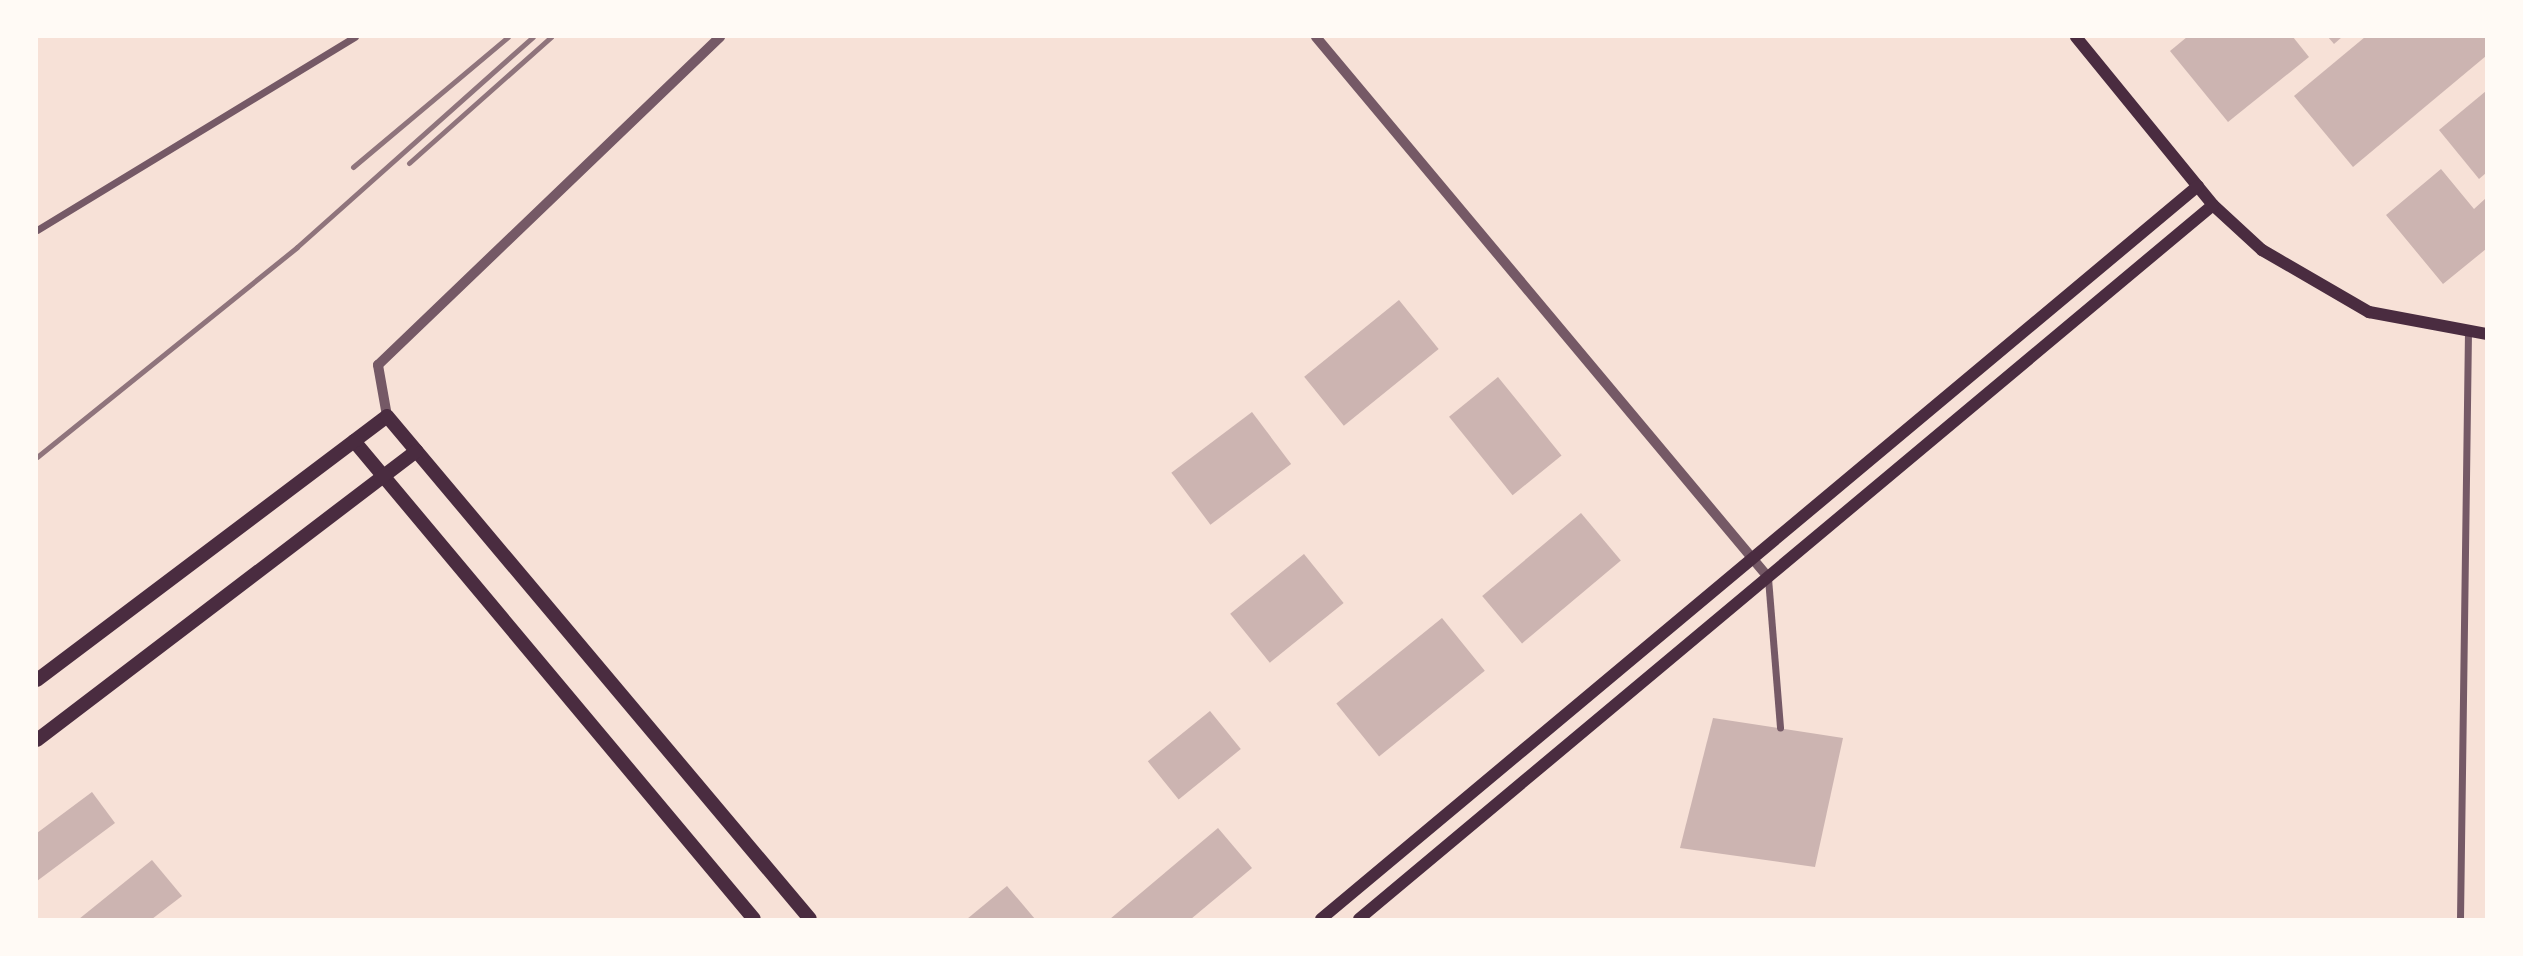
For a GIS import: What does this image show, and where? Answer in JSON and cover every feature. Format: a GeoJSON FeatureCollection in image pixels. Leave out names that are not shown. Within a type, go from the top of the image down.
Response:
{"type":"FeatureCollection","features":[{"type":"Feature","properties":{"kind":"highway"},"geometry":{"type":"LineString","coordinates":[[37,680],[387,415],[810,919]]}},
{"type":"Feature","properties":{"kind":"highway"},"geometry":{"type":"LineString","coordinates":[[354,441],[754,919]]}},
{"type":"Feature","properties":{"kind":"highway"},"geometry":{"type":"LineString","coordinates":[[37,740],[416,451]]}},
{"type":"Feature","properties":{"kind":"main road"},"geometry":{"type":"LineString","coordinates":[[2076,37],[2213,205],[2262,250],[2369,312],[2486,334]]}},
{"type":"Feature","properties":{"kind":"main road"},"geometry":{"type":"LineString","coordinates":[[1321,919],[2198,186]]}},
{"type":"Feature","properties":{"kind":"main road"},"geometry":{"type":"LineString","coordinates":[[1359,919],[2213,205]]}},
{"type":"Feature","properties":{"kind":"street"},"geometry":{"type":"LineString","coordinates":[[37,230],[355,37]]}},
{"type":"Feature","properties":{"kind":"street"},"geometry":{"type":"LineString","coordinates":[[387,415],[378,365],[720,37]]}},
{"type":"Feature","properties":{"kind":"street"},"geometry":{"type":"LineString","coordinates":[[1315,37],[1768,578],[1780,728]]}},
{"type":"Feature","properties":{"kind":"street"},"geometry":{"type":"LineString","coordinates":[[2460,919],[2468,331]]}},
{"type":"Feature","properties":{"kind":"building"},"geometry":{"type":"Polygon","coordinates":[[[2187,37],[2293,37],[2309,57],[2228,122],[2170,51],[2187,37]]]}},
{"type":"Feature","properties":{"kind":"building"},"geometry":{"type":"Polygon","coordinates":[[[2328,37],[2342,37],[2334,44],[2328,37]]]}},
{"type":"Feature","properties":{"kind":"building"},"geometry":{"type":"Polygon","coordinates":[[[2365,37],[2486,37],[2486,56],[2353,167],[2294,96],[2365,37]]]}},
{"type":"Feature","properties":{"kind":"building"},"geometry":{"type":"Polygon","coordinates":[[[2486,91],[2486,173],[2479,179],[2439,130],[2486,91]]]}},
{"type":"Feature","properties":{"kind":"building"},"geometry":{"type":"Polygon","coordinates":[[[2441,169],[2474,209],[2486,198],[2486,249],[2443,284],[2386,215],[2441,169]]]}},
{"type":"Feature","properties":{"kind":"building"},"geometry":{"type":"Polygon","coordinates":[[[1399,300],[1439,349],[1344,426],[1304,377],[1399,300]]]}},
{"type":"Feature","properties":{"kind":"building"},"geometry":{"type":"Polygon","coordinates":[[[1498,377],[1562,455],[1513,495],[1449,417],[1498,377]]]}},
{"type":"Feature","properties":{"kind":"building"},"geometry":{"type":"Polygon","coordinates":[[[1252,412],[1291,464],[1210,525],[1171,473],[1252,412]]]}},
{"type":"Feature","properties":{"kind":"building"},"geometry":{"type":"Polygon","coordinates":[[[1581,513],[1621,560],[1522,643],[1482,596],[1581,513]]]}},
{"type":"Feature","properties":{"kind":"building"},"geometry":{"type":"Polygon","coordinates":[[[1304,554],[1344,603],[1270,663],[1230,614],[1304,554]]]}},
{"type":"Feature","properties":{"kind":"building"},"geometry":{"type":"Polygon","coordinates":[[[1442,618],[1485,671],[1379,756],[1336,704],[1442,618]]]}},
{"type":"Feature","properties":{"kind":"building"},"geometry":{"type":"Polygon","coordinates":[[[1210,711],[1241,749],[1179,799],[1148,761],[1210,711]]]}},
{"type":"Feature","properties":{"kind":"building"},"geometry":{"type":"Polygon","coordinates":[[[1713,718],[1843,738],[1815,867],[1680,848],[1713,718]]]}},
{"type":"Feature","properties":{"kind":"building"},"geometry":{"type":"Polygon","coordinates":[[[92,792],[115,823],[37,881],[37,833],[92,792]]]}},
{"type":"Feature","properties":{"kind":"building"},"geometry":{"type":"Polygon","coordinates":[[[1218,828],[1252,868],[1191,919],[1110,919],[1218,828]]]}},
{"type":"Feature","properties":{"kind":"building"},"geometry":{"type":"Polygon","coordinates":[[[152,860],[182,896],[152,919],[79,919],[152,860]]]}},
{"type":"Feature","properties":{"kind":"building"},"geometry":{"type":"Polygon","coordinates":[[[1007,886],[1035,919],[967,919],[1007,886]]]}},
{"type":"Feature","properties":{"kind":"railway"},"geometry":{"type":"LineString","coordinates":[[353,167],[508,37]]}},
{"type":"Feature","properties":{"kind":"railway"},"geometry":{"type":"LineString","coordinates":[[37,457],[297,247],[533,37]]}},
{"type":"Feature","properties":{"kind":"railway"},"geometry":{"type":"LineString","coordinates":[[409,163],[551,37]]}}]}
